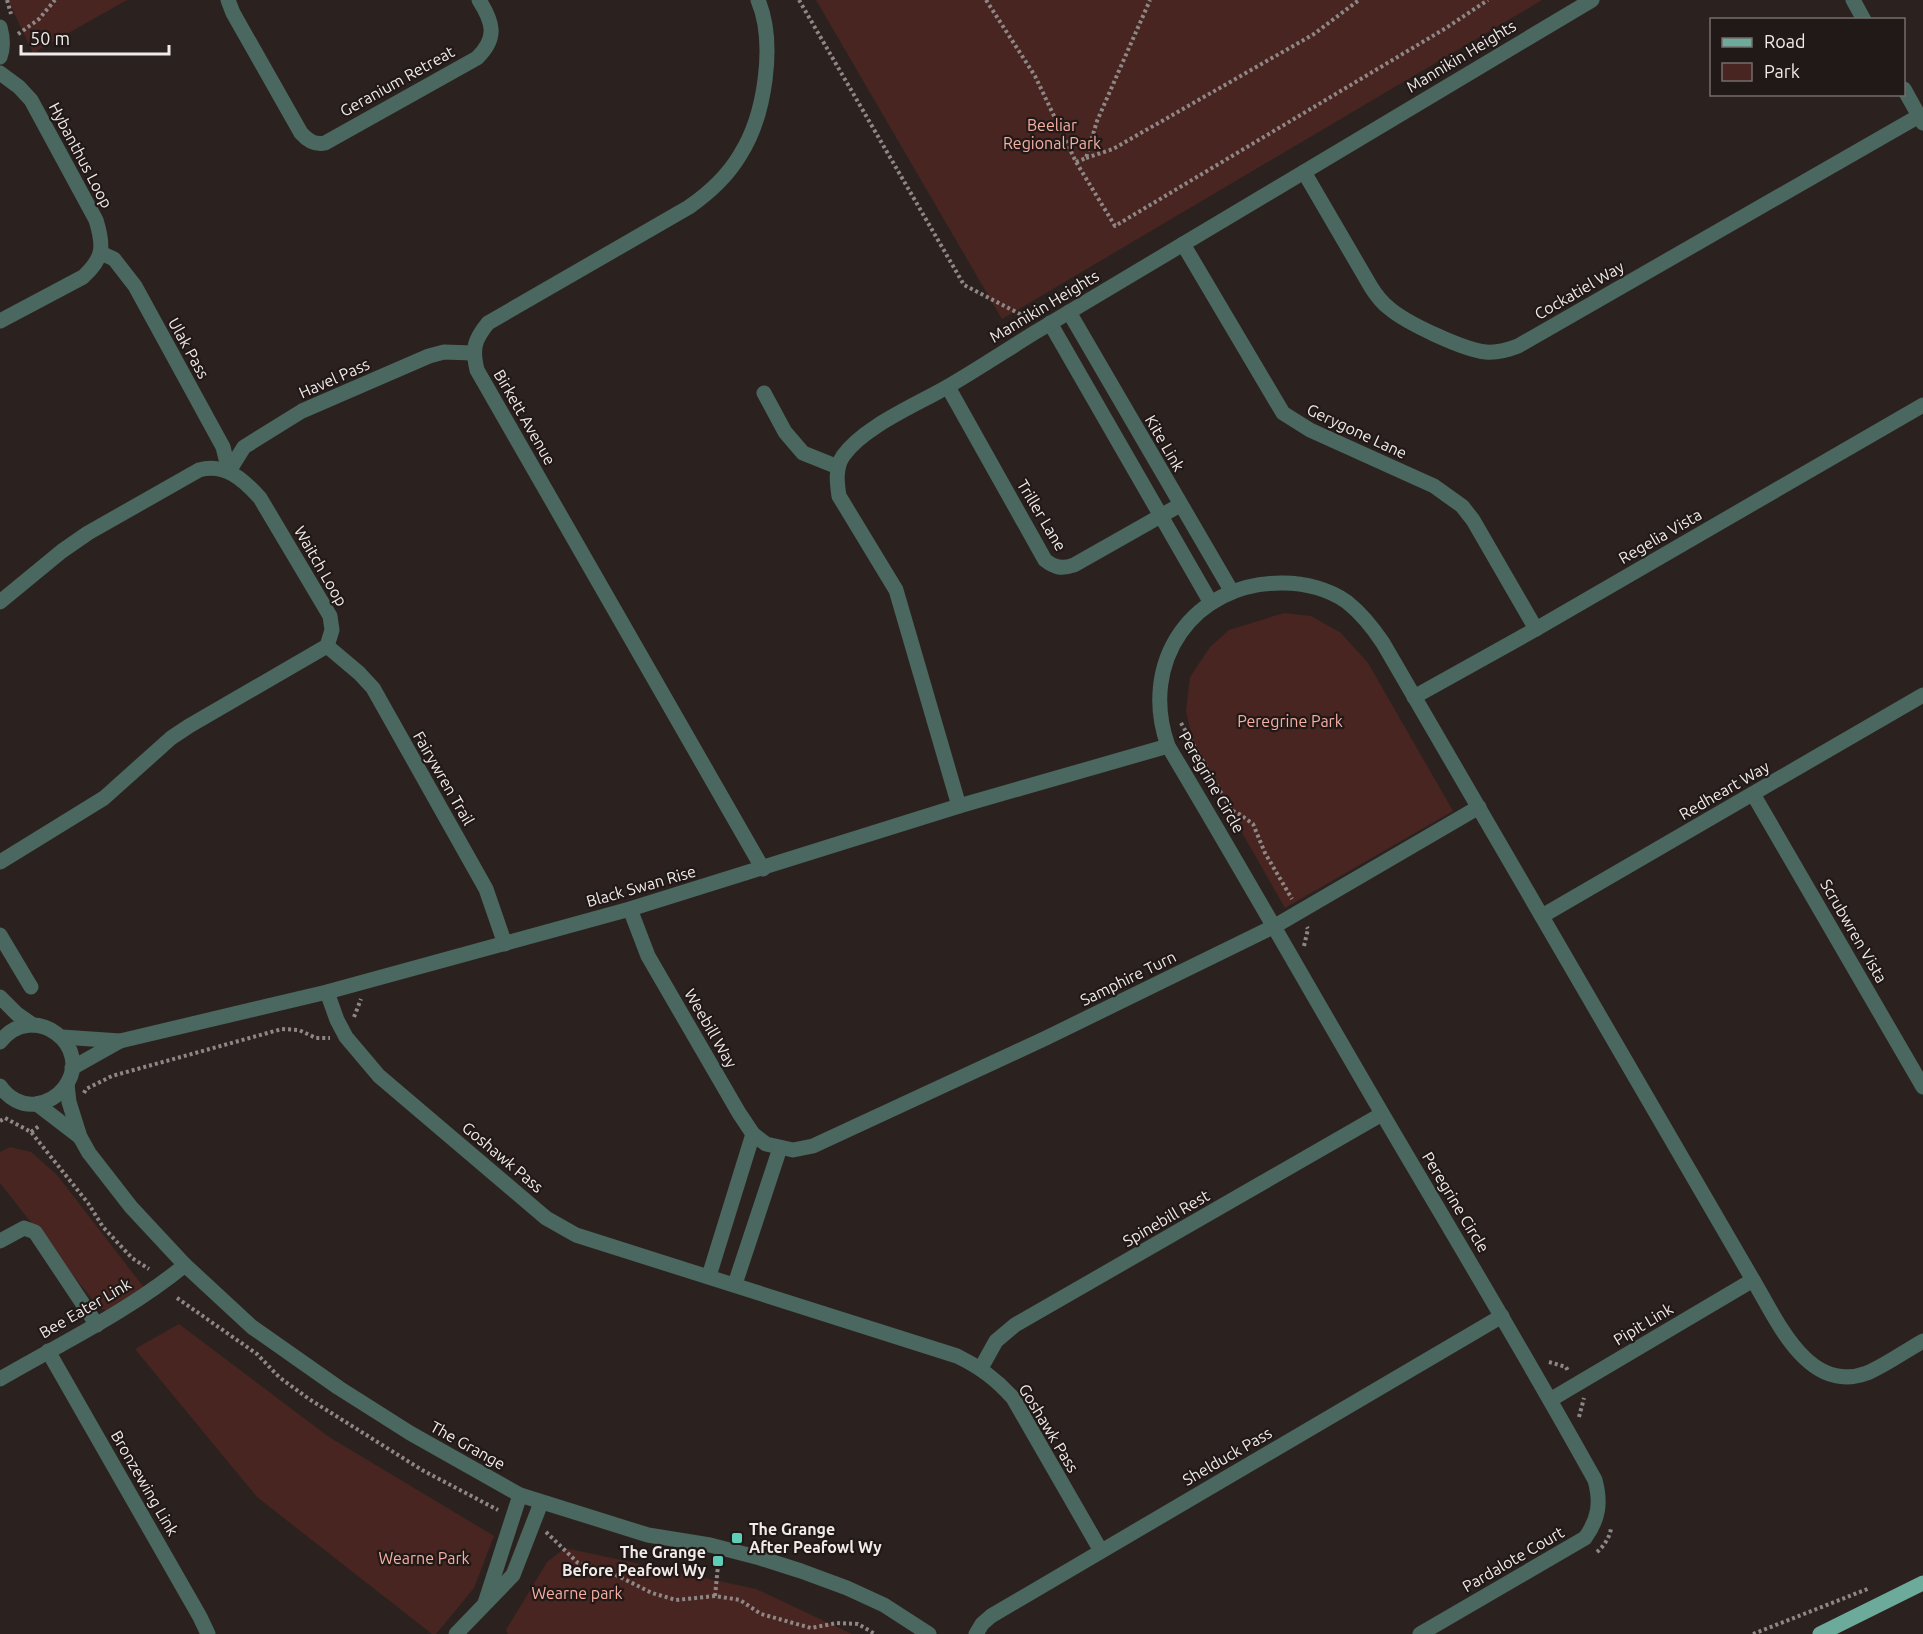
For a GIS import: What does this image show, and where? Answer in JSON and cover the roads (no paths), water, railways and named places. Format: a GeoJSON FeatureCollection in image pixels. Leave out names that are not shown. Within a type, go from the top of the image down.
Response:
{"type":"FeatureCollection","features":[{"type":"Feature","properties":{"kind":"main road"},"geometry":{"type":"LineString","coordinates":[[1820,1634],[1923,1583]]}},
{"type":"Feature","properties":{"kind":"street","name":"Geranium Retreat"},"geometry":{"type":"LineString","coordinates":[[228,0],[233,13],[301,133],[318,144],[325,143],[477,58],[486,49],[491,37],[491,25],[479,0]]}},
{"type":"Feature","properties":{"kind":"street"},"geometry":{"type":"LineString","coordinates":[[473,353],[477,336],[488,323],[689,207],[725,176],[741,155],[760,107],[765,75],[766,43],[763,12],[758,0]]}},
{"type":"Feature","properties":{"kind":"street","name":"Mannikin Heights"},"geometry":{"type":"LineString","coordinates":[[838,467],[842,458],[863,435],[948,387],[1050,323],[1592,0]]}},
{"type":"Feature","properties":{"kind":"street"},"geometry":{"type":"LineString","coordinates":[[1853,0],[1863,18]]}},
{"type":"Feature","properties":{"kind":"street"},"geometry":{"type":"LineString","coordinates":[[0,57],[3,50],[1,32]]}},
{"type":"Feature","properties":{"kind":"street","name":"Hybanthus Loop"},"geometry":{"type":"LineString","coordinates":[[0,73],[19,87],[31,100],[96,220],[102,238],[101,253]]}},
{"type":"Feature","properties":{"kind":"street"},"geometry":{"type":"LineString","coordinates":[[1905,91],[1921,120]]}},
{"type":"Feature","properties":{"kind":"street","name":"Cockatiel Way"},"geometry":{"type":"LineString","coordinates":[[1304,172],[1371,287],[1384,304],[1400,316],[1438,335],[1472,349],[1496,352],[1518,346],[1921,120]]}},
{"type":"Feature","properties":{"kind":"street","name":"Gerygone Lane"},"geometry":{"type":"LineString","coordinates":[[1183,244],[1283,413],[1310,430],[1448,494],[1473,520],[1536,629]]}},
{"type":"Feature","properties":{"kind":"street"},"geometry":{"type":"LineString","coordinates":[[0,321],[82,277],[94,267],[101,253]]}},
{"type":"Feature","properties":{"kind":"street","name":"Ulak Pass"},"geometry":{"type":"LineString","coordinates":[[101,253],[114,259],[135,286],[223,447],[229,471]]}},
{"type":"Feature","properties":{"kind":"street","name":"Kite Link"},"geometry":{"type":"LineString","coordinates":[[1069,312],[1232,592]]}},
{"type":"Feature","properties":{"kind":"street"},"geometry":{"type":"LineString","coordinates":[[1050,323],[1212,603]]}},
{"type":"Feature","properties":{"kind":"street","name":"Havel Pass"},"geometry":{"type":"LineString","coordinates":[[229,471],[244,447],[302,411],[429,356],[444,352],[473,353]]}},
{"type":"Feature","properties":{"kind":"street","name":"Birkett Avenue"},"geometry":{"type":"LineString","coordinates":[[473,353],[477,370],[763,869]]}},
{"type":"Feature","properties":{"kind":"street","name":"Triller Lane"},"geometry":{"type":"LineString","coordinates":[[948,387],[1045,560],[1053,566],[1062,568],[1074,565],[1180,505]]}},
{"type":"Feature","properties":{"kind":"street"},"geometry":{"type":"LineString","coordinates":[[764,393],[785,432],[803,453],[838,467],[839,496],[896,590],[959,806]]}},
{"type":"Feature","properties":{"kind":"street","name":"Regelia Vista"},"geometry":{"type":"LineString","coordinates":[[1414,697],[1923,405]]}},
{"type":"Feature","properties":{"kind":"street"},"geometry":{"type":"LineString","coordinates":[[0,602],[62,551],[88,533],[199,470],[210,467],[229,471]]}},
{"type":"Feature","properties":{"kind":"street","name":"Waitch Loop"},"geometry":{"type":"LineString","coordinates":[[229,471],[246,483],[260,498],[323,603],[332,624],[327,646]]}},
{"type":"Feature","properties":{"kind":"street","name":"Peregrine Circle"},"geometry":{"type":"LineString","coordinates":[[1599,1495],[1595,1480],[1502,1316],[1168,746],[1161,725],[1159,703],[1165,664],[1173,644],[1182,629],[1212,603],[1232,592],[1260,584],[1288,583],[1312,586],[1345,601],[1372,627],[1753,1280],[1782,1328],[1803,1357],[1816,1369],[1832,1376],[1849,1376],[1867,1372],[1923,1341]]}},
{"type":"Feature","properties":{"kind":"street"},"geometry":{"type":"LineString","coordinates":[[0,862],[104,798],[171,738],[189,726],[327,646]]}},
{"type":"Feature","properties":{"kind":"street","name":"Fairywren Trail"},"geometry":{"type":"LineString","coordinates":[[327,646],[372,688],[486,890],[505,944]]}},
{"type":"Feature","properties":{"kind":"street","name":"Redheart Way"},"geometry":{"type":"LineString","coordinates":[[1542,916],[1923,695]]}},
{"type":"Feature","properties":{"kind":"street","name":"Black Swan Rise"},"geometry":{"type":"LineString","coordinates":[[72,1068],[120,1041],[327,992],[630,909],[959,806],[1168,746]]}},
{"type":"Feature","properties":{"kind":"street","name":"Scrubwren Vista"},"geometry":{"type":"LineString","coordinates":[[1753,794],[1923,1087]]}},
{"type":"Feature","properties":{"kind":"street","name":"Samphire Turn"},"geometry":{"type":"LineString","coordinates":[[780,1148],[793,1150],[813,1146],[1046,1038],[1275,926],[1479,807]]}},
{"type":"Feature","properties":{"kind":"street","name":"Weebill Way"},"geometry":{"type":"LineString","coordinates":[[630,909],[648,956],[739,1113],[753,1134],[766,1144],[780,1148]]}},
{"type":"Feature","properties":{"kind":"street"},"geometry":{"type":"LineString","coordinates":[[0,935],[30,987]]}},
{"type":"Feature","properties":{"kind":"street","name":"Goshawk Pass"},"geometry":{"type":"LineString","coordinates":[[327,992],[346,1037],[379,1076],[546,1218],[576,1235],[957,1356],[981,1368],[998,1381],[1013,1398],[1101,1551]]}},
{"type":"Feature","properties":{"kind":"street"},"geometry":{"type":"LineString","coordinates":[[0,997],[17,1014],[33,1025]]}},
{"type":"Feature","properties":{"kind":"street"},"geometry":{"type":"LineString","coordinates":[[1,1039],[16,1028],[33,1025]]}},
{"type":"Feature","properties":{"kind":"street","name":"Black Swan Rise"},"geometry":{"type":"LineString","coordinates":[[33,1025],[49,1028],[62,1037],[120,1041]]}},
{"type":"Feature","properties":{"kind":"street"},"geometry":{"type":"LineString","coordinates":[[3,1094],[23,1103],[38,1104],[49,1101],[60,1094],[67,1084],[72,1068],[70,1052],[62,1037]]}},
{"type":"Feature","properties":{"kind":"street","name":"The Grange"},"geometry":{"type":"LineString","coordinates":[[67,1084],[69,1102],[80,1137],[89,1153],[131,1206],[185,1265],[252,1328],[339,1388],[419,1438],[520,1495],[648,1535],[710,1545],[801,1571],[884,1605],[929,1634]]}},
{"type":"Feature","properties":{"kind":"street","name":"The Grange"},"geometry":{"type":"LineString","coordinates":[[38,1104],[80,1137]]}},
{"type":"Feature","properties":{"kind":"street","name":"Spinebill Rest"},"geometry":{"type":"LineString","coordinates":[[981,1368],[996,1341],[1015,1325],[1382,1113]]}},
{"type":"Feature","properties":{"kind":"street"},"geometry":{"type":"LineString","coordinates":[[709,1276],[753,1134]]}},
{"type":"Feature","properties":{"kind":"street"},"geometry":{"type":"LineString","coordinates":[[735,1284],[780,1148]]}},
{"type":"Feature","properties":{"kind":"street"},"geometry":{"type":"LineString","coordinates":[[0,1240],[24,1228],[35,1232],[97,1324]]}},
{"type":"Feature","properties":{"kind":"street","name":"Bee Eater Link"},"geometry":{"type":"LineString","coordinates":[[0,1379],[97,1324],[163,1283],[185,1265]]}},
{"type":"Feature","properties":{"kind":"street","name":"Pipit Link"},"geometry":{"type":"LineString","coordinates":[[1550,1400],[1753,1280]]}},
{"type":"Feature","properties":{"kind":"street","name":"Shelduck Pass"},"geometry":{"type":"LineString","coordinates":[[976,1634],[992,1616],[1502,1316]]}},
{"type":"Feature","properties":{"kind":"street","name":"Bronzewing Link"},"geometry":{"type":"LineString","coordinates":[[48,1351],[208,1634]]}},
{"type":"Feature","properties":{"kind":"street"},"geometry":{"type":"LineString","coordinates":[[485,1603],[520,1495]]}},
{"type":"Feature","properties":{"kind":"street","name":"Pardalote Court"},"geometry":{"type":"LineString","coordinates":[[1420,1634],[1585,1538],[1594,1526],[1599,1495]]}},
{"type":"Feature","properties":{"kind":"street"},"geometry":{"type":"LineString","coordinates":[[464,1632],[485,1603],[513,1575],[541,1503]]}},
{"type":"Feature","properties":{"kind":"place","name":"The Grange After Peafowl Wy"},"geometry":{"type":"Point","coordinates":[737,1538]}},
{"type":"Feature","properties":{"kind":"place","name":"The Grange Before Peafowl Wy"},"geometry":{"type":"Point","coordinates":[718,1561]}},
{"type":"Feature","properties":{"kind":"park label","name":"Beeliar Regional Park"},"geometry":{"type":"Point","coordinates":[1052,134]}},
{"type":"Feature","properties":{"kind":"park label","name":"Peregrine Park"},"geometry":{"type":"Point","coordinates":[1290,721]}},
{"type":"Feature","properties":{"kind":"park label","name":"Wearne Park"},"geometry":{"type":"Point","coordinates":[424,1558]}},
{"type":"Feature","properties":{"kind":"park label","name":"Wearne park"},"geometry":{"type":"Point","coordinates":[577,1593]}}]}
